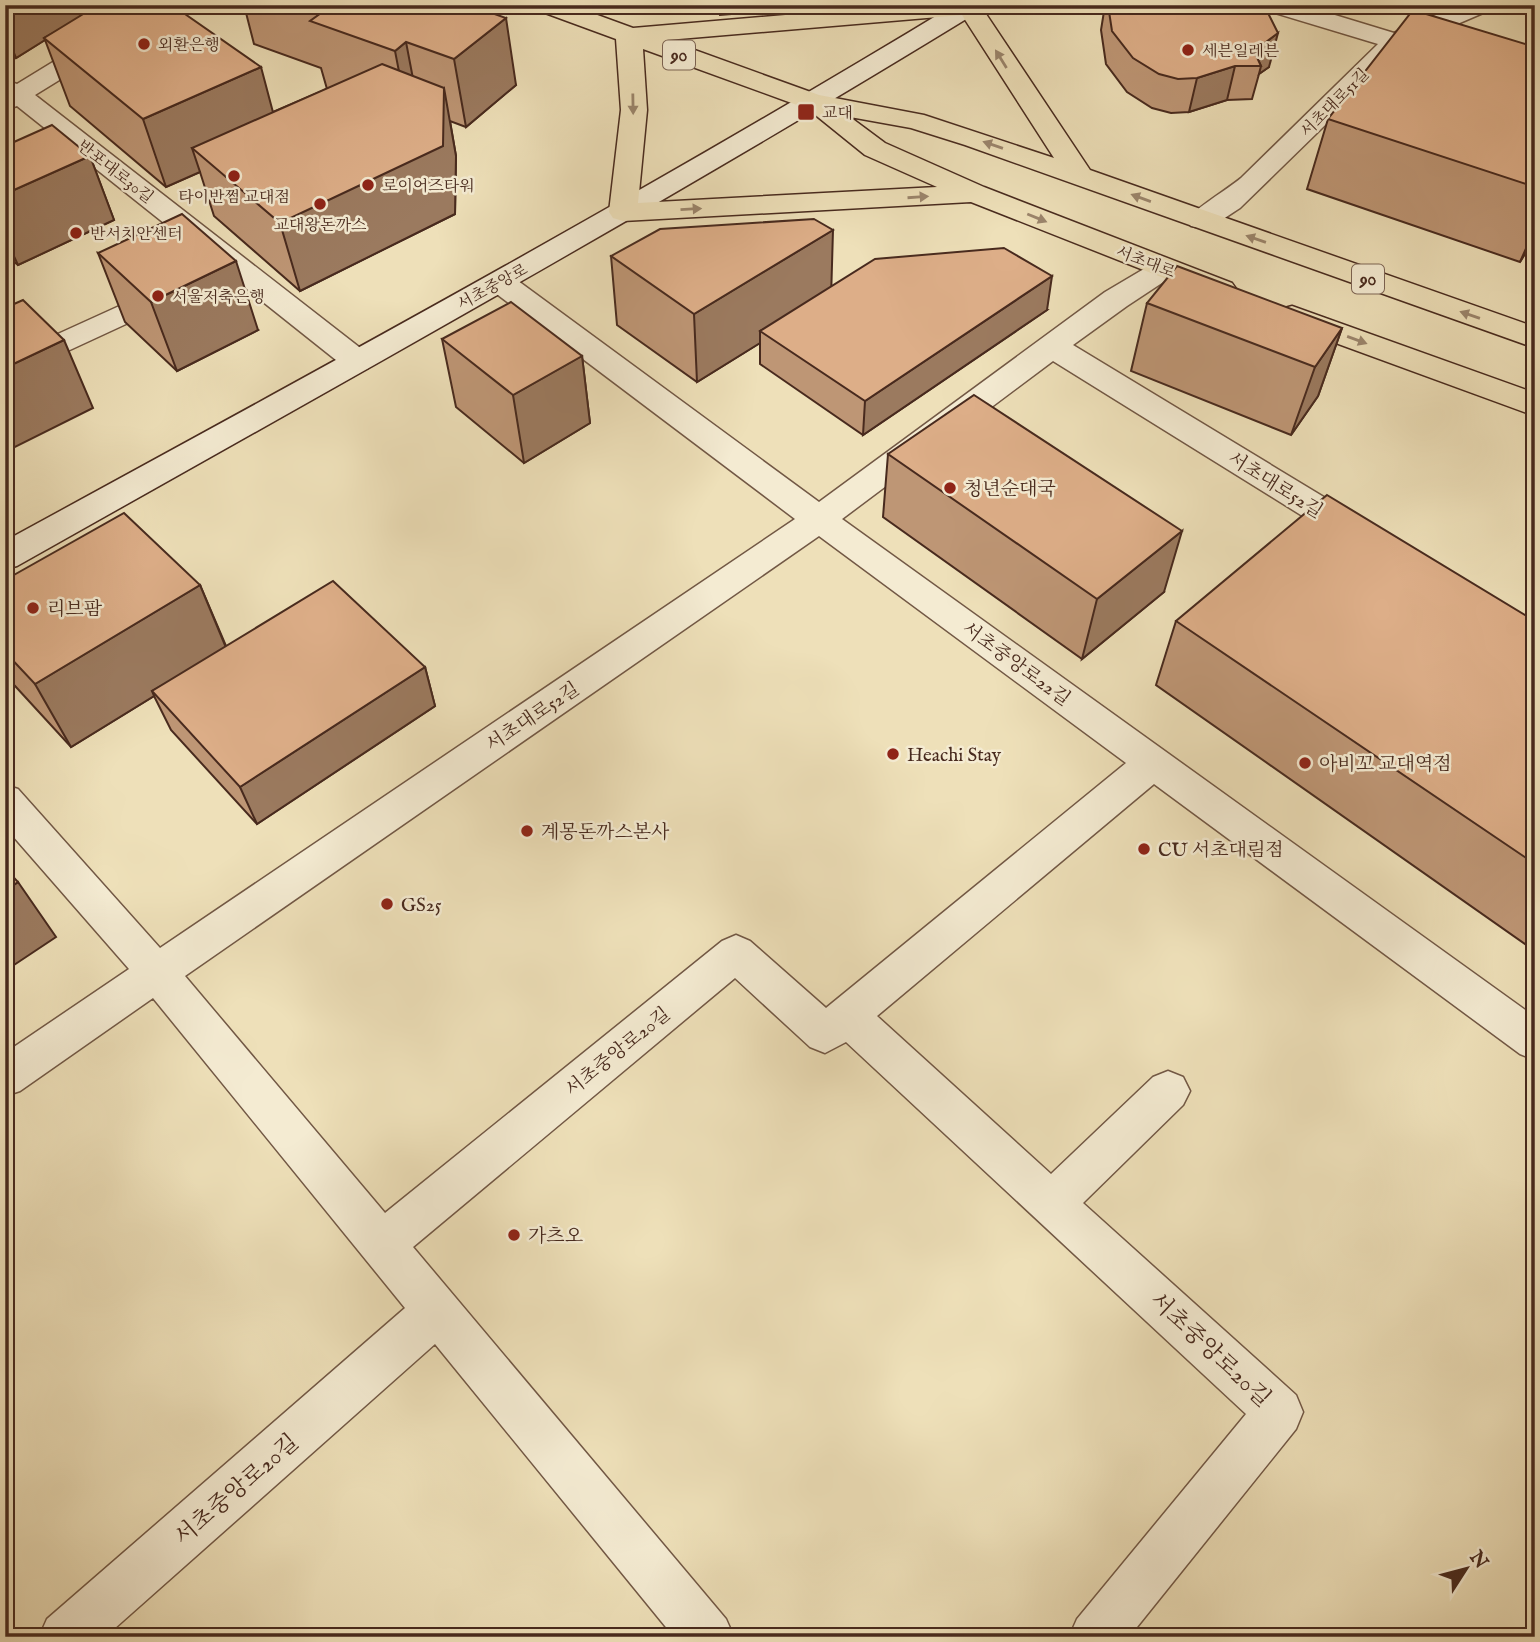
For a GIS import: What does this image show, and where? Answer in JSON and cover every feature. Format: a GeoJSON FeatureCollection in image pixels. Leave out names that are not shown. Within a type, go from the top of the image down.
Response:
{"type":"FeatureCollection","features":[{"type":"Feature","properties":{"kind":"main road","name":"서초대로"},"geometry":{"type":"LineString","coordinates":[[546,5],[813,102],[915,121],[975,139],[1535,338]]}},
{"type":"Feature","properties":{"kind":"main road"},"geometry":{"type":"LineString","coordinates":[[974,193],[623,212],[634,110],[629,36],[970,6],[1018,86],[1080,176]]}},
{"type":"Feature","properties":{"kind":"main road","name":"서초대로"},"geometry":{"type":"LineString","coordinates":[[813,102],[875,149],[974,193],[1164,269],[1535,405]]}},
{"type":"Feature","properties":{"kind":"street"},"geometry":{"type":"LineString","coordinates":[[10,94],[164,5]]}},
{"type":"Feature","properties":{"kind":"street"},"geometry":{"type":"LineString","coordinates":[[1274,5],[1434,52]]}},
{"type":"Feature","properties":{"kind":"street","name":"서초대로51길"},"geometry":{"type":"LineString","coordinates":[[1201,220],[1230,202],[1251,184],[1396,41],[1481,5]]}},
{"type":"Feature","properties":{"kind":"street","name":"서초중앙로"},"geometry":{"type":"LineString","coordinates":[[5,557],[623,212],[813,102],[970,6]]}},
{"type":"Feature","properties":{"kind":"street","name":"반포대로30길"},"geometry":{"type":"LineString","coordinates":[[10,94],[211,273],[356,361]]}},
{"type":"Feature","properties":{"kind":"street","name":"서초대로52길"},"geometry":{"type":"LineString","coordinates":[[5,1077],[820,519],[1116,299],[1164,269]]}},
{"type":"Feature","properties":{"kind":"street"},"geometry":{"type":"LineString","coordinates":[[5,370],[211,273]]}},
{"type":"Feature","properties":{"kind":"street","name":"서초중앙로22길"},"geometry":{"type":"LineString","coordinates":[[500,282],[1535,1041]]}},
{"type":"Feature","properties":{"kind":"street","name":"서초대로52길"},"geometry":{"type":"LineString","coordinates":[[1052,346],[1382,549]]}},
{"type":"Feature","properties":{"kind":"street","name":"서초중앙로20길"},"geometry":{"type":"LineString","coordinates":[[382,1244],[736,953],[825,1034],[1154,762]]}},
{"type":"Feature","properties":{"kind":"street"},"geometry":{"type":"LineString","coordinates":[[5,800],[157,973],[708,1637]]}},
{"type":"Feature","properties":{"kind":"street","name":"서초중앙로20길"},"geometry":{"type":"LineString","coordinates":[[848,1017],[1279,1412],[1095,1637]]}},
{"type":"Feature","properties":{"kind":"street"},"geometry":{"type":"LineString","coordinates":[[1052,1203],[1168,1091]]}},
{"type":"Feature","properties":{"kind":"street","name":"서초중앙로20길"},"geometry":{"type":"LineString","coordinates":[[65,1637],[437,1311]]}},
{"type":"Feature","properties":{"kind":"building"},"geometry":{"type":"Polygon","coordinates":[[[98,5],[172,5],[261,67],[143,119],[44,38],[98,5]]]}},
{"type":"Feature","properties":{"kind":"building"},"geometry":{"type":"Polygon","coordinates":[[[319,5],[469,5],[506,18],[454,59],[406,42],[395,51],[310,21],[328,8],[319,5]]]}},
{"type":"Feature","properties":{"kind":"building"},"geometry":{"type":"Polygon","coordinates":[[[1108,5],[1260,5],[1265,7],[1278,33],[1254,51],[1261,66],[1235,66],[1197,78],[1178,79],[1159,74],[1133,58],[1112,31],[1108,5]]]}},
{"type":"Feature","properties":{"kind":"building"},"geometry":{"type":"Polygon","coordinates":[[[1413,10],[1535,47],[1535,187],[1328,119],[1413,10]]]}},
{"type":"Feature","properties":{"kind":"building"},"geometry":{"type":"Polygon","coordinates":[[[382,64],[444,88],[443,146],[280,223],[192,148],[382,64]]]}},
{"type":"Feature","properties":{"kind":"building"},"geometry":{"type":"Polygon","coordinates":[[[52,125],[90,156],[5,194],[5,146],[52,125]]]}},
{"type":"Feature","properties":{"kind":"building"},"geometry":{"type":"Polygon","coordinates":[[[182,214],[236,261],[151,302],[98,253],[182,214]]]}},
{"type":"Feature","properties":{"kind":"building"},"geometry":{"type":"Polygon","coordinates":[[[814,219],[833,230],[694,314],[611,256],[660,229],[814,219]]]}},
{"type":"Feature","properties":{"kind":"building"},"geometry":{"type":"Polygon","coordinates":[[[1004,248],[1052,276],[865,401],[760,331],[875,259],[1004,248]]]}},
{"type":"Feature","properties":{"kind":"building"},"geometry":{"type":"Polygon","coordinates":[[[1177,266],[1342,328],[1315,367],[1147,303],[1177,266]]]}},
{"type":"Feature","properties":{"kind":"building"},"geometry":{"type":"Polygon","coordinates":[[[23,300],[64,340],[5,368],[5,308],[23,300]]]}},
{"type":"Feature","properties":{"kind":"building"},"geometry":{"type":"Polygon","coordinates":[[[511,302],[582,356],[513,395],[442,339],[511,302]]]}},
{"type":"Feature","properties":{"kind":"building"},"geometry":{"type":"Polygon","coordinates":[[[974,395],[1182,531],[1097,599],[888,454],[974,395]]]}},
{"type":"Feature","properties":{"kind":"building"},"geometry":{"type":"Polygon","coordinates":[[[1327,495],[1535,621],[1535,864],[1176,621],[1327,495]]]}},
{"type":"Feature","properties":{"kind":"building"},"geometry":{"type":"Polygon","coordinates":[[[124,513],[200,585],[35,684],[5,652],[5,580],[124,513]]]}},
{"type":"Feature","properties":{"kind":"building"},"geometry":{"type":"Polygon","coordinates":[[[333,581],[425,667],[240,787],[152,691],[333,581]]]}},
{"type":"Feature","properties":{"kind":"building"},"geometry":{"type":"Polygon","coordinates":[[[5,868],[18,882],[5,891],[5,868]]]}},
{"type":"Feature","properties":{"kind":"place","name":"외환은행"},"geometry":{"type":"Point","coordinates":[144,44]}},
{"type":"Feature","properties":{"kind":"place","name":"세븐일레븐"},"geometry":{"type":"Point","coordinates":[1188,50]}},
{"type":"Feature","properties":{"kind":"place","name":"교대"},"geometry":{"type":"Point","coordinates":[806,112]}},
{"type":"Feature","properties":{"kind":"place","name":"타이반쩜 교대점"},"geometry":{"type":"Point","coordinates":[234,176]}},
{"type":"Feature","properties":{"kind":"place","name":"로이어즈타워"},"geometry":{"type":"Point","coordinates":[368,185]}},
{"type":"Feature","properties":{"kind":"place","name":"교대왕돈까스"},"geometry":{"type":"Point","coordinates":[320,204]}},
{"type":"Feature","properties":{"kind":"place","name":"반서치안센터"},"geometry":{"type":"Point","coordinates":[76,233]}},
{"type":"Feature","properties":{"kind":"place","name":"서울저축은행"},"geometry":{"type":"Point","coordinates":[158,296]}},
{"type":"Feature","properties":{"kind":"place","name":"청년순대국"},"geometry":{"type":"Point","coordinates":[950,488]}},
{"type":"Feature","properties":{"kind":"place","name":"리브팜"},"geometry":{"type":"Point","coordinates":[33,608]}},
{"type":"Feature","properties":{"kind":"place","name":"Heachi Stay"},"geometry":{"type":"Point","coordinates":[893,754]}},
{"type":"Feature","properties":{"kind":"place","name":"아비꼬 교대역점"},"geometry":{"type":"Point","coordinates":[1305,763]}},
{"type":"Feature","properties":{"kind":"place","name":"계몽돈까스본사"},"geometry":{"type":"Point","coordinates":[527,831]}},
{"type":"Feature","properties":{"kind":"place","name":"CU 서초대림점"},"geometry":{"type":"Point","coordinates":[1144,849]}},
{"type":"Feature","properties":{"kind":"place","name":"GS25"},"geometry":{"type":"Point","coordinates":[387,904]}},
{"type":"Feature","properties":{"kind":"place","name":"가츠오"},"geometry":{"type":"Point","coordinates":[514,1235]}}]}
